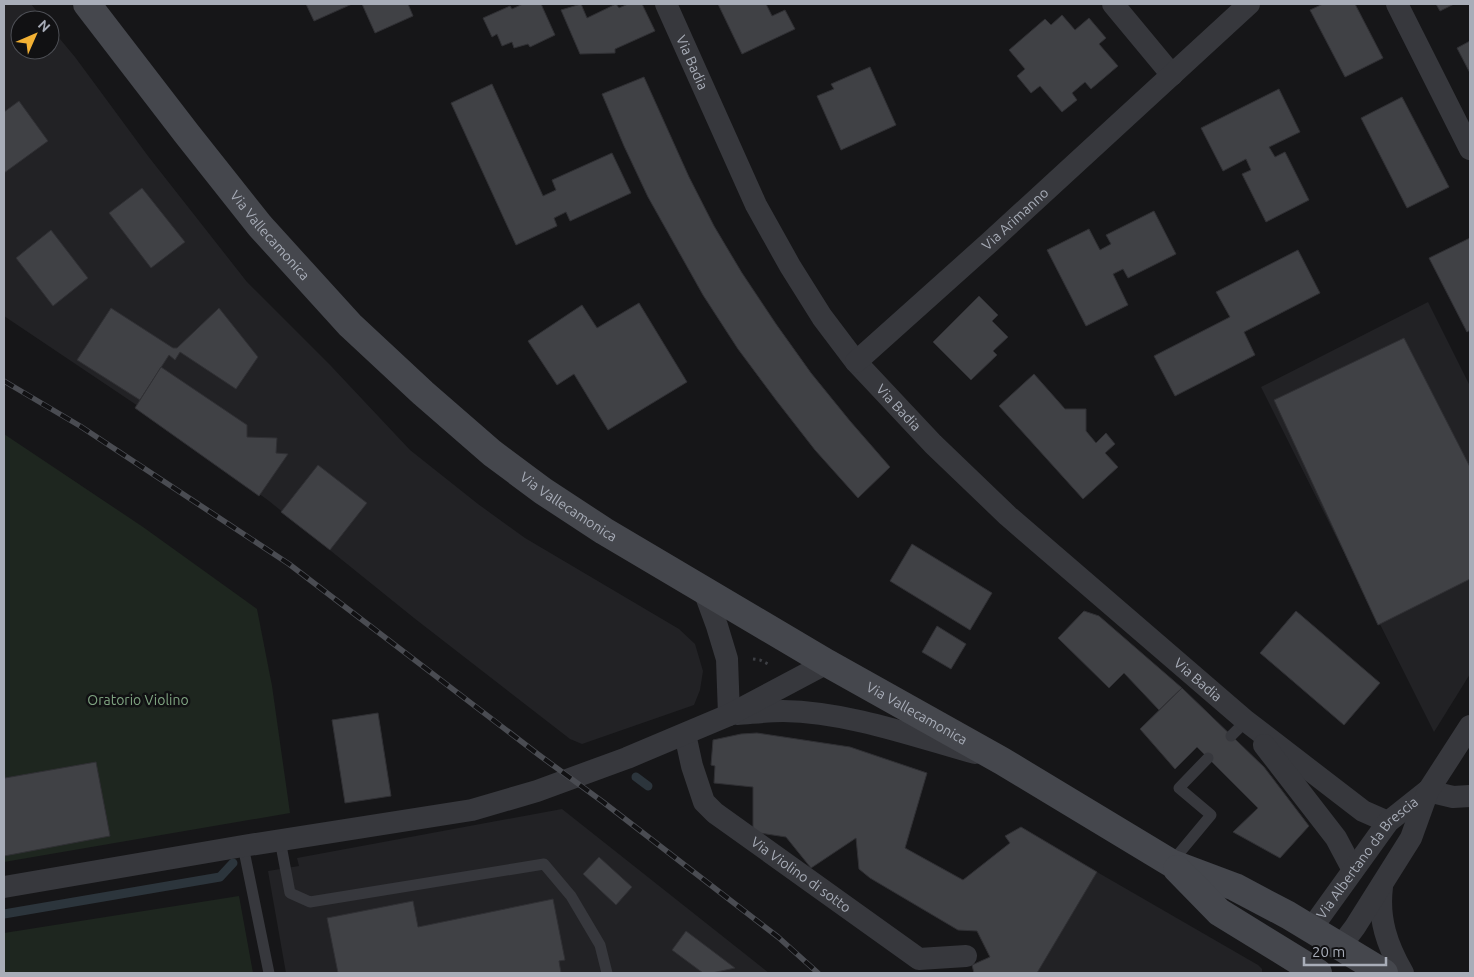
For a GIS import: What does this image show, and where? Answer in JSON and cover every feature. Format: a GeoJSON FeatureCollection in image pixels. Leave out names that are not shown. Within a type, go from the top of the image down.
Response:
{"type":"FeatureCollection","features":[{"type":"Feature","properties":{"kind":"main road","name":"Via Vallecamonica"},"geometry":{"type":"LineString","coordinates":[[94,6],[187,134],[260,226],[357,332],[492,454],[543,491],[604,531],[827,663],[1002,761],[1171,863],[1235,887],[1311,929],[1384,973]]}},
{"type":"Feature","properties":{"kind":"main road","name":"Via Vallecamonica"},"geometry":{"type":"LineString","coordinates":[[1171,863],[1219,912],[1319,973],[1340,947]]}},
{"type":"Feature","properties":{"kind":"main road"},"geometry":{"type":"LineString","coordinates":[[1291,956],[1311,929]]}},
{"type":"Feature","properties":{"kind":"street","name":"Via Badia"},"geometry":{"type":"LineString","coordinates":[[666,4],[756,206],[822,317],[856,362],[933,444],[1008,516],[1238,728],[1336,838],[1353,870]]}},
{"type":"Feature","properties":{"kind":"street"},"geometry":{"type":"LineString","coordinates":[[1113,4],[1172,75]]}},
{"type":"Feature","properties":{"kind":"street","name":"Via Arimanno"},"geometry":{"type":"LineString","coordinates":[[856,362],[1248,4]]}},
{"type":"Feature","properties":{"kind":"street"},"geometry":{"type":"LineString","coordinates":[[1397,4],[1470,149]]}},
{"type":"Feature","properties":{"kind":"street"},"geometry":{"type":"LineString","coordinates":[[702,588],[717,626],[727,659],[729,715]]}},
{"type":"Feature","properties":{"kind":"street"},"geometry":{"type":"LineString","coordinates":[[4,887],[243,846],[472,810],[553,786],[685,734],[729,715],[827,663]]}},
{"type":"Feature","properties":{"kind":"street"},"geometry":{"type":"LineString","coordinates":[[729,715],[783,711],[824,714],[888,728],[1002,761]]}},
{"type":"Feature","properties":{"kind":"street","name":"Via Albertano da Brescia"},"geometry":{"type":"LineString","coordinates":[[1340,947],[1355,927],[1410,838],[1428,791],[1470,726]]}},
{"type":"Feature","properties":{"kind":"street","name":"Via Badia"},"geometry":{"type":"LineString","coordinates":[[1238,728],[1363,811],[1388,822]]}},
{"type":"Feature","properties":{"kind":"street","name":"Via Violino di sotto"},"geometry":{"type":"LineString","coordinates":[[685,734],[692,766],[704,802],[715,813],[919,960],[966,956]]}},
{"type":"Feature","properties":{"kind":"street"},"geometry":{"type":"LineString","coordinates":[[1428,791],[1453,796],[1470,796]]}},
{"type":"Feature","properties":{"kind":"street","name":"Via Albertano da Brescia"},"geometry":{"type":"LineString","coordinates":[[1311,929],[1388,822],[1428,791]]}},
{"type":"Feature","properties":{"kind":"street","name":"Via Albertano da Brescia"},"geometry":{"type":"LineString","coordinates":[[1383,883],[1381,916],[1384,933],[1403,973]]}},
{"type":"Feature","properties":{"kind":"lane"},"geometry":{"type":"LineString","coordinates":[[1171,863],[1211,815],[1179,788],[1208,758]]}},
{"type":"Feature","properties":{"kind":"lane"},"geometry":{"type":"LineString","coordinates":[[280,840],[290,893],[310,902],[544,864],[571,896],[600,945],[607,973]]}},
{"type":"Feature","properties":{"kind":"lane"},"geometry":{"type":"LineString","coordinates":[[243,846],[269,973]]}},
{"type":"Feature","properties":{"kind":"path"},"geometry":{"type":"LineString","coordinates":[[751,658],[776,668]]}},
{"type":"Feature","properties":{"kind":"shaded area"},"geometry":{"type":"Polygon","coordinates":[[[4,4],[31,4],[36,10],[10,10],[10,60],[60,60],[60,39],[148,156],[247,282],[331,366],[410,450],[478,504],[525,538],[679,629],[695,644],[703,671],[700,690],[694,705],[582,744],[570,739],[414,618],[269,501],[138,406],[4,316],[4,4]]]}},
{"type":"Feature","properties":{"kind":"shaded area"},"geometry":{"type":"Polygon","coordinates":[[[1428,302],[1470,386],[1470,674],[1434,732],[1261,387],[1428,302]]]}},
{"type":"Feature","properties":{"kind":"shaded area"},"geometry":{"type":"Polygon","coordinates":[[[562,809],[769,973],[286,973],[268,871],[299,866],[297,858],[562,809]]]}},
{"type":"Feature","properties":{"kind":"shaded area"},"geometry":{"type":"Polygon","coordinates":[[[1097,872],[1258,965],[1262,969],[1262,973],[1037,973],[1097,872]]]}},
{"type":"Feature","properties":{"kind":"green space","name":"Oratorio Violino"},"geometry":{"type":"Polygon","coordinates":[[[4,434],[143,527],[257,609],[272,686],[290,813],[4,862],[4,434]]]}},
{"type":"Feature","properties":{"kind":"green space"},"geometry":{"type":"Polygon","coordinates":[[[239,896],[253,973],[4,973],[4,933],[239,896]]]}},
{"type":"Feature","properties":{"kind":"building"},"geometry":{"type":"Polygon","coordinates":[[[306,4],[352,4],[314,21],[306,4]]]}},
{"type":"Feature","properties":{"kind":"building"},"geometry":{"type":"Polygon","coordinates":[[[362,4],[408,4],[413,16],[375,33],[362,4]]]}},
{"type":"Feature","properties":{"kind":"building"},"geometry":{"type":"Polygon","coordinates":[[[523,4],[541,4],[555,35],[530,47],[528,44],[514,48],[512,42],[502,46],[497,34],[492,37],[483,18],[510,6],[512,9],[523,4]]]}},
{"type":"Feature","properties":{"kind":"building"},"geometry":{"type":"Polygon","coordinates":[[[581,4],[587,18],[616,4],[619,8],[628,4],[642,4],[655,31],[615,49],[615,53],[580,54],[561,10],[581,4]]]}},
{"type":"Feature","properties":{"kind":"building"},"geometry":{"type":"Polygon","coordinates":[[[718,4],[766,4],[772,16],[785,10],[795,29],[742,54],[718,4]]]}},
{"type":"Feature","properties":{"kind":"building"},"geometry":{"type":"Polygon","coordinates":[[[1323,4],[1355,4],[1383,58],[1345,77],[1310,10],[1323,4]]]}},
{"type":"Feature","properties":{"kind":"building"},"geometry":{"type":"Polygon","coordinates":[[[1436,4],[1454,4],[1440,11],[1436,4]]]}},
{"type":"Feature","properties":{"kind":"building"},"geometry":{"type":"Polygon","coordinates":[[[1062,15],[1075,30],[1089,18],[1106,38],[1099,44],[1118,66],[1091,89],[1085,82],[1072,93],[1077,100],[1062,112],[1040,86],[1031,93],[1017,76],[1025,69],[1009,50],[1045,19],[1051,25],[1062,15]]]}},
{"type":"Feature","properties":{"kind":"building"},"geometry":{"type":"Polygon","coordinates":[[[1470,41],[1470,73],[1457,48],[1470,41]]]}},
{"type":"Feature","properties":{"kind":"building"},"geometry":{"type":"Polygon","coordinates":[[[870,67],[896,125],[841,150],[817,96],[834,89],[831,84],[870,67]]]}},
{"type":"Feature","properties":{"kind":"building"},"geometry":{"type":"Polygon","coordinates":[[[644,77],[689,177],[714,226],[742,273],[811,373],[890,467],[858,498],[815,450],[738,349],[703,295],[648,197],[602,94],[644,77]]]}},
{"type":"Feature","properties":{"kind":"building"},"geometry":{"type":"Polygon","coordinates":[[[492,84],[543,196],[556,190],[552,180],[612,153],[631,193],[570,221],[566,212],[554,218],[557,226],[516,245],[451,103],[492,84]]]}},
{"type":"Feature","properties":{"kind":"building"},"geometry":{"type":"Polygon","coordinates":[[[1279,89],[1300,132],[1269,147],[1275,157],[1285,152],[1309,200],[1266,222],[1242,174],[1251,170],[1246,159],[1223,171],[1201,128],[1279,89]]]}},
{"type":"Feature","properties":{"kind":"building"},"geometry":{"type":"Polygon","coordinates":[[[1402,97],[1449,187],[1407,208],[1361,118],[1402,97]]]}},
{"type":"Feature","properties":{"kind":"building"},"geometry":{"type":"Polygon","coordinates":[[[19,101],[48,141],[4,173],[4,112],[19,101]]]}},
{"type":"Feature","properties":{"kind":"building"},"geometry":{"type":"Polygon","coordinates":[[[142,188],[185,242],[151,268],[109,213],[142,188]]]}},
{"type":"Feature","properties":{"kind":"building"},"geometry":{"type":"Polygon","coordinates":[[[1154,211],[1176,254],[1128,278],[1123,269],[1113,274],[1128,305],[1086,326],[1047,250],[1089,229],[1100,250],[1111,244],[1106,235],[1154,211]]]}},
{"type":"Feature","properties":{"kind":"building"},"geometry":{"type":"Polygon","coordinates":[[[51,230],[88,278],[53,306],[16,258],[51,230]]]}},
{"type":"Feature","properties":{"kind":"building"},"geometry":{"type":"Polygon","coordinates":[[[1470,238],[1470,330],[1467,332],[1429,258],[1470,238]]]}},
{"type":"Feature","properties":{"kind":"building"},"geometry":{"type":"Polygon","coordinates":[[[1298,250],[1320,293],[1244,332],[1255,355],[1175,396],[1154,356],[1230,317],[1216,292],[1298,250]]]}},
{"type":"Feature","properties":{"kind":"building"},"geometry":{"type":"Polygon","coordinates":[[[979,296],[998,315],[992,321],[1008,337],[993,351],[997,355],[971,380],[933,342],[979,296]]]}},
{"type":"Feature","properties":{"kind":"building"},"geometry":{"type":"Polygon","coordinates":[[[639,303],[687,382],[608,430],[574,374],[557,385],[528,341],[582,305],[597,328],[639,303]]]}},
{"type":"Feature","properties":{"kind":"building"},"geometry":{"type":"Polygon","coordinates":[[[111,308],[173,348],[177,348],[219,308],[258,357],[236,389],[180,352],[175,360],[169,355],[140,400],[77,360],[111,308]]]}},
{"type":"Feature","properties":{"kind":"building"},"geometry":{"type":"Polygon","coordinates":[[[1404,338],[1470,467],[1470,579],[1378,625],[1274,400],[1404,338]]]}},
{"type":"Feature","properties":{"kind":"building"},"geometry":{"type":"Polygon","coordinates":[[[161,367],[247,425],[247,437],[277,438],[276,453],[288,454],[259,496],[135,408],[161,367]]]}},
{"type":"Feature","properties":{"kind":"building"},"geometry":{"type":"Polygon","coordinates":[[[1034,374],[1065,409],[1086,409],[1086,431],[1096,443],[1106,433],[1115,444],[1105,453],[1118,467],[1083,499],[999,406],[1034,374]]]}},
{"type":"Feature","properties":{"kind":"building"},"geometry":{"type":"Polygon","coordinates":[[[318,465],[367,503],[330,550],[281,512],[318,465]]]}},
{"type":"Feature","properties":{"kind":"building"},"geometry":{"type":"Polygon","coordinates":[[[912,544],[992,593],[970,630],[890,581],[912,544]]]}},
{"type":"Feature","properties":{"kind":"building"},"geometry":{"type":"Polygon","coordinates":[[[1084,611],[1099,616],[1182,688],[1159,710],[1124,673],[1109,688],[1058,638],[1084,611]]]}},
{"type":"Feature","properties":{"kind":"building"},"geometry":{"type":"Polygon","coordinates":[[[1296,611],[1380,683],[1344,725],[1260,653],[1296,611]]]}},
{"type":"Feature","properties":{"kind":"building"},"geometry":{"type":"Polygon","coordinates":[[[937,626],[966,644],[951,669],[922,652],[937,626]]]}},
{"type":"Feature","properties":{"kind":"building"},"geometry":{"type":"Polygon","coordinates":[[[1182,688],[1264,767],[1309,826],[1280,858],[1233,832],[1258,808],[1197,747],[1175,769],[1140,729],[1182,688]]]}},
{"type":"Feature","properties":{"kind":"building"},"geometry":{"type":"Polygon","coordinates":[[[378,713],[391,796],[345,803],[332,720],[378,713]]]}},
{"type":"Feature","properties":{"kind":"building"},"geometry":{"type":"Polygon","coordinates":[[[757,733],[850,747],[927,773],[905,848],[963,880],[1010,843],[1005,836],[1021,827],[1097,872],[1037,973],[974,973],[972,965],[990,957],[977,931],[958,930],[870,878],[859,869],[856,838],[811,868],[786,837],[753,832],[753,787],[714,783],[715,766],[711,765],[713,740],[741,734],[757,733]]]}},
{"type":"Feature","properties":{"kind":"building"},"geometry":{"type":"Polygon","coordinates":[[[96,762],[110,836],[4,856],[4,768],[5,778],[96,762]]]}},
{"type":"Feature","properties":{"kind":"building"},"geometry":{"type":"Polygon","coordinates":[[[599,857],[632,887],[616,905],[583,874],[599,857]]]}},
{"type":"Feature","properties":{"kind":"building"},"geometry":{"type":"Polygon","coordinates":[[[553,899],[565,960],[559,961],[561,973],[338,973],[327,918],[413,901],[418,927],[553,899]]]}},
{"type":"Feature","properties":{"kind":"building"},"geometry":{"type":"Polygon","coordinates":[[[686,931],[735,968],[703,973],[672,950],[686,931]]]}},
{"type":"Feature","properties":{"kind":"waterway"},"geometry":{"type":"LineString","coordinates":[[636,777],[648,786]]}},
{"type":"Feature","properties":{"kind":"waterway"},"geometry":{"type":"LineString","coordinates":[[4,914],[220,877],[233,863]]}},
{"type":"Feature","properties":{"kind":"railway"},"geometry":{"type":"LineString","coordinates":[[4,381],[80,426],[289,564],[778,937],[818,973]]}}]}
